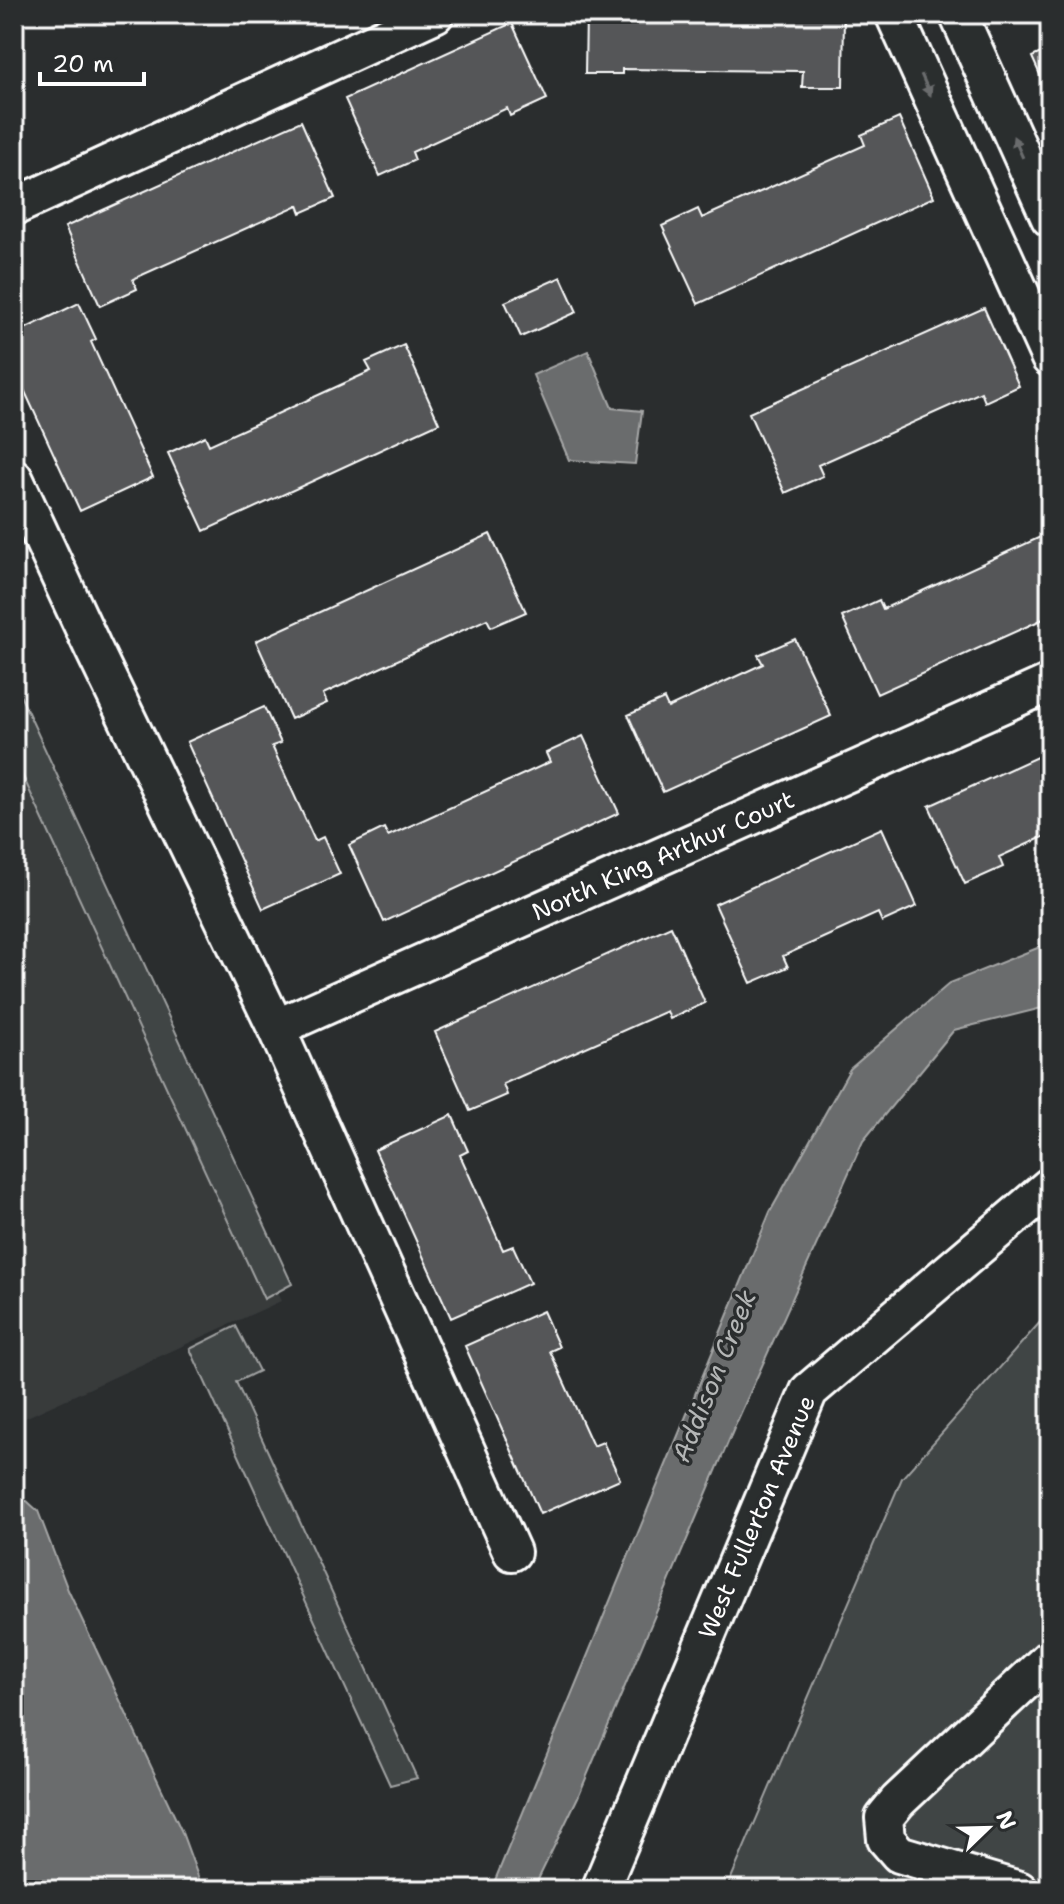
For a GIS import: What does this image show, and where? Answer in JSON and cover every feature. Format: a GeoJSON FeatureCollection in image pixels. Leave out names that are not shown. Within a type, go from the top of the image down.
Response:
{"type":"FeatureCollection","features":[{"type":"Feature","properties":{"kind":"street"},"geometry":{"type":"LineString","coordinates":[[14,207],[435,14]]}},
{"type":"Feature","properties":{"kind":"street"},"geometry":{"type":"LineString","coordinates":[[894,14],[1050,358]]}},
{"type":"Feature","properties":{"kind":"street"},"geometry":{"type":"LineString","coordinates":[[958,14],[1050,218]]}},
{"type":"Feature","properties":{"kind":"street"},"geometry":{"type":"LineString","coordinates":[[14,478],[276,1028],[512,1552]]}},
{"type":"Feature","properties":{"kind":"street","name":"North King Arthur Court"},"geometry":{"type":"LineString","coordinates":[[276,1028],[1050,683]]}},
{"type":"Feature","properties":{"kind":"street","name":"West Fullerton Avenue"},"geometry":{"type":"LineString","coordinates":[[600,1890],[809,1391],[1050,1186]]}},
{"type":"Feature","properties":{"kind":"street"},"geometry":{"type":"LineString","coordinates":[[1019,1890],[899,1854],[886,1839],[884,1818],[898,1801],[1050,1658]]}},
{"type":"Feature","properties":{"kind":"shaded area"},"geometry":{"type":"Polygon","coordinates":[[[14,682],[292,1284],[264,1299],[14,757],[14,682]]]}},
{"type":"Feature","properties":{"kind":"shaded area"},"geometry":{"type":"Polygon","coordinates":[[[14,722],[281,1301],[14,1423],[14,722]]]}},
{"type":"Feature","properties":{"kind":"shaded area"},"geometry":{"type":"Polygon","coordinates":[[[1050,1311],[1050,1890],[726,1890],[902,1478],[1050,1311]]]}},
{"type":"Feature","properties":{"kind":"shaded area"},"geometry":{"type":"Polygon","coordinates":[[[236,1326],[259,1371],[236,1382],[417,1778],[390,1785],[190,1349],[236,1326]]]}},
{"type":"Feature","properties":{"kind":"water"},"geometry":{"type":"Polygon","coordinates":[[[588,351],[612,408],[642,411],[635,464],[569,460],[533,375],[588,351]]]}},
{"type":"Feature","properties":{"kind":"water","name":"Addison Creek"},"geometry":{"type":"Polygon","coordinates":[[[1050,943],[1050,1006],[954,1030],[863,1141],[735,1426],[578,1797],[533,1890],[491,1890],[770,1212],[850,1069],[950,983],[1050,943]]]}},
{"type":"Feature","properties":{"kind":"water"},"geometry":{"type":"Polygon","coordinates":[[[14,1501],[27,1501],[38,1511],[68,1590],[181,1830],[203,1890],[14,1890],[14,1501]]]}},
{"type":"Feature","properties":{"kind":"building"},"geometry":{"type":"Polygon","coordinates":[[[586,14],[844,14],[843,87],[802,87],[803,71],[622,69],[622,74],[585,74],[586,14]]]}},
{"type":"Feature","properties":{"kind":"building"},"geometry":{"type":"Polygon","coordinates":[[[512,23],[547,99],[510,116],[507,108],[412,152],[415,160],[380,176],[345,99],[512,23]]]}},
{"type":"Feature","properties":{"kind":"building"},"geometry":{"type":"Polygon","coordinates":[[[1050,49],[1050,97],[1032,57],[1050,49]]]}},
{"type":"Feature","properties":{"kind":"building"},"geometry":{"type":"Polygon","coordinates":[[[899,118],[934,197],[698,304],[662,226],[698,209],[702,218],[865,145],[861,135],[899,118]]]}},
{"type":"Feature","properties":{"kind":"building"},"geometry":{"type":"Polygon","coordinates":[[[301,121],[335,198],[301,213],[298,205],[133,279],[137,289],[100,306],[65,227],[301,121]]]}},
{"type":"Feature","properties":{"kind":"building"},"geometry":{"type":"Polygon","coordinates":[[[561,277],[577,312],[521,337],[505,302],[561,277]]]}},
{"type":"Feature","properties":{"kind":"building"},"geometry":{"type":"Polygon","coordinates":[[[79,303],[96,339],[91,342],[153,477],[80,511],[14,368],[14,334],[79,303]]]}},
{"type":"Feature","properties":{"kind":"building"},"geometry":{"type":"Polygon","coordinates":[[[984,308],[1019,386],[985,402],[981,392],[818,465],[823,476],[785,493],[749,413],[984,308]]]}},
{"type":"Feature","properties":{"kind":"building"},"geometry":{"type":"Polygon","coordinates":[[[404,345],[439,423],[204,531],[168,453],[205,436],[209,445],[371,371],[366,362],[404,345]]]}},
{"type":"Feature","properties":{"kind":"building"},"geometry":{"type":"Polygon","coordinates":[[[1050,521],[1050,616],[877,694],[842,617],[879,600],[883,609],[1045,535],[1041,526],[1050,521]]]}},
{"type":"Feature","properties":{"kind":"building"},"geometry":{"type":"Polygon","coordinates":[[[490,534],[526,612],[491,627],[487,619],[323,694],[327,703],[291,719],[256,641],[490,534]]]}},
{"type":"Feature","properties":{"kind":"building"},"geometry":{"type":"Polygon","coordinates":[[[795,639],[831,716],[663,792],[628,715],[664,699],[668,708],[763,664],[758,655],[795,639]]]}},
{"type":"Feature","properties":{"kind":"building"},"geometry":{"type":"Polygon","coordinates":[[[264,707],[281,743],[272,746],[315,841],[323,837],[340,874],[263,909],[187,742],[264,707]]]}},
{"type":"Feature","properties":{"kind":"building"},"geometry":{"type":"Polygon","coordinates":[[[583,736],[619,813],[384,922],[349,845],[384,828],[388,836],[550,762],[546,753],[583,736]]]}},
{"type":"Feature","properties":{"kind":"building"},"geometry":{"type":"Polygon","coordinates":[[[1050,751],[1050,834],[999,857],[1003,867],[965,884],[929,806],[1050,751]]]}},
{"type":"Feature","properties":{"kind":"building"},"geometry":{"type":"Polygon","coordinates":[[[882,828],[917,906],[882,922],[878,913],[783,956],[788,967],[751,983],[715,904],[882,828]]]}},
{"type":"Feature","properties":{"kind":"building"},"geometry":{"type":"Polygon","coordinates":[[[671,926],[705,1003],[670,1019],[667,1011],[503,1084],[507,1095],[470,1111],[435,1032],[671,926]]]}},
{"type":"Feature","properties":{"kind":"building"},"geometry":{"type":"Polygon","coordinates":[[[452,1115],[468,1151],[460,1155],[503,1250],[513,1246],[530,1283],[451,1318],[375,1150],[452,1115]]]}},
{"type":"Feature","properties":{"kind":"building"},"geometry":{"type":"Polygon","coordinates":[[[543,1311],[559,1347],[550,1351],[593,1446],[603,1442],[620,1479],[540,1514],[465,1346],[543,1311]]]}}]}
